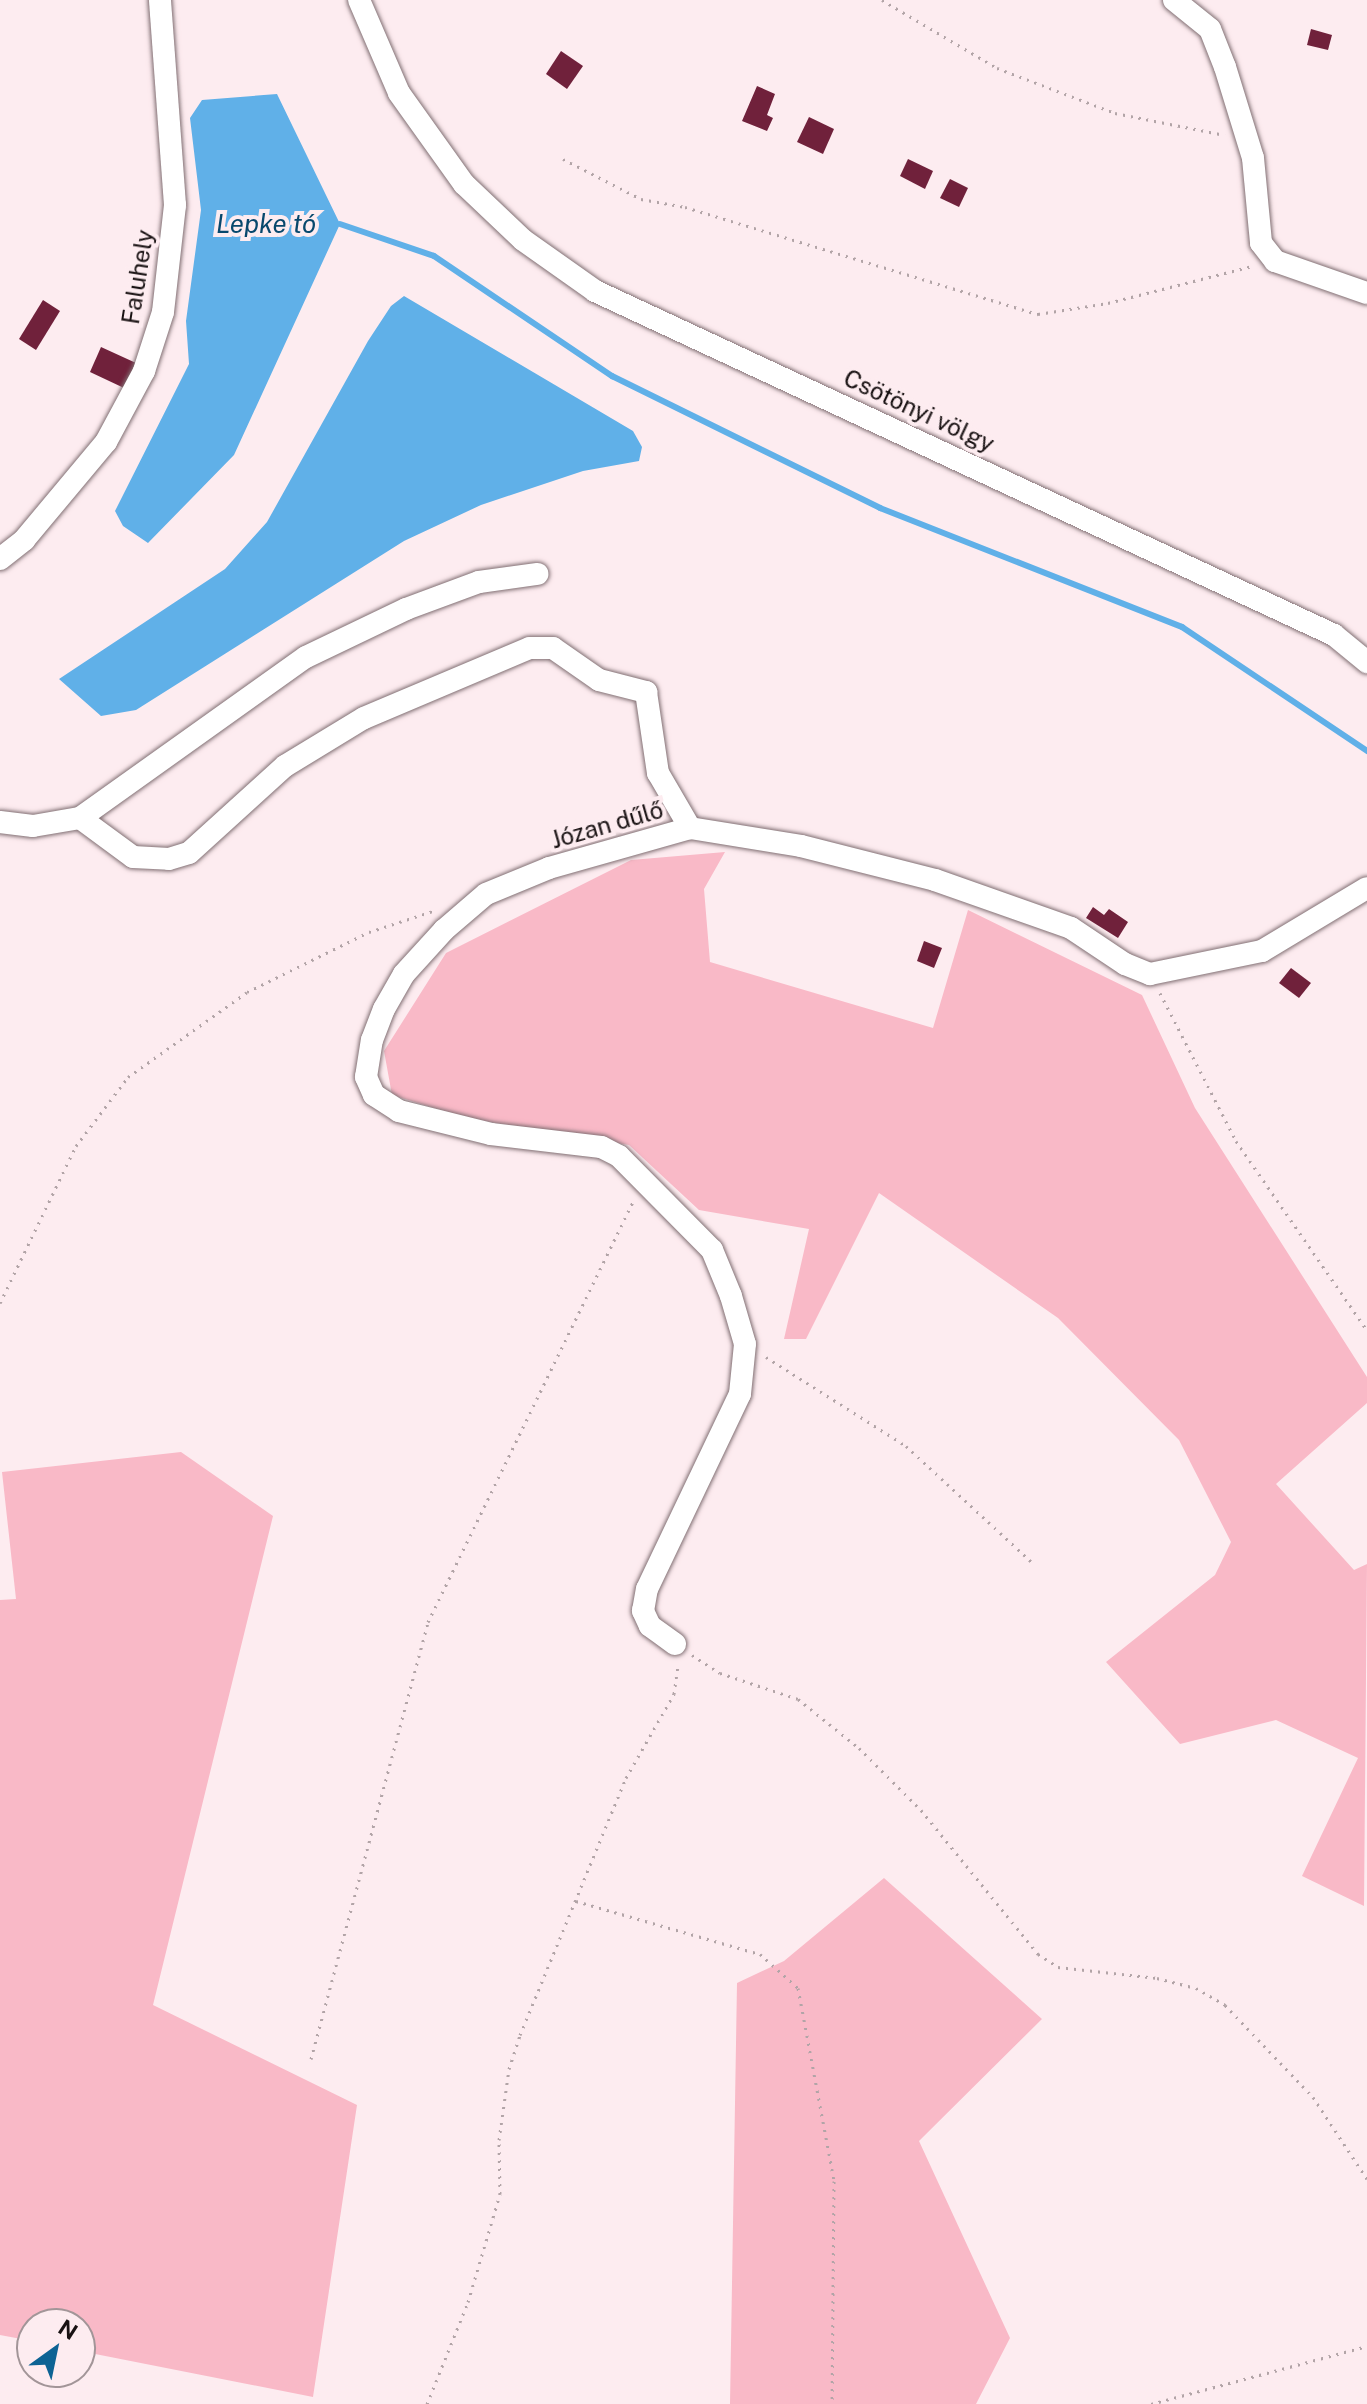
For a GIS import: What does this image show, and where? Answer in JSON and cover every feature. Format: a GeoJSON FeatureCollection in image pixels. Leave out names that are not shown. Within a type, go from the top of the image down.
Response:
{"type":"FeatureCollection","features":[{"type":"Feature","properties":{"kind":"street","name":"Faluhely"},"geometry":{"type":"LineString","coordinates":[[0,559],[24,540],[106,442],[144,371],[163,312],[175,205],[173,128],[160,0]]}},
{"type":"Feature","properties":{"kind":"street","name":"Csötönyi völgy"},"geometry":{"type":"LineString","coordinates":[[359,0],[399,93],[464,184],[523,240],[595,291],[1334,635],[1367,662]]}},
{"type":"Feature","properties":{"kind":"street"},"geometry":{"type":"LineString","coordinates":[[1174,0],[1210,29],[1248,140],[1261,243],[1275,261],[1367,293]]}},
{"type":"Feature","properties":{"kind":"street"},"geometry":{"type":"LineString","coordinates":[[0,822],[33,826],[80,818],[306,657],[479,582],[537,574]]}},
{"type":"Feature","properties":{"kind":"street"},"geometry":{"type":"LineString","coordinates":[[80,818],[133,857],[169,859],[189,853],[285,766],[364,718],[530,648],[553,648],[599,680],[646,692],[658,773],[690,828]]}},
{"type":"Feature","properties":{"kind":"street","name":"Józan dűlő"},"geometry":{"type":"LineString","coordinates":[[645,1178],[601,1147],[491,1134],[399,1111],[374,1095],[366,1077],[372,1040],[384,1009],[404,974],[486,894],[549,868],[690,828],[801,846],[935,880],[1071,928],[1125,964],[1150,974]]}},
{"type":"Feature","properties":{"kind":"street"},"geometry":{"type":"LineString","coordinates":[[1150,974],[1262,951],[1367,888]]}},
{"type":"Feature","properties":{"kind":"street"},"geometry":{"type":"LineString","coordinates":[[645,1178],[712,1250],[745,1344],[740,1394],[647,1589],[643,1611],[650,1626],[675,1644]]}},
{"type":"Feature","properties":{"kind":"path"},"geometry":{"type":"LineString","coordinates":[[882,0],[997,68],[1100,108],[1248,140]]}},
{"type":"Feature","properties":{"kind":"path"},"geometry":{"type":"LineString","coordinates":[[563,159],[641,199],[685,207],[1038,314],[1108,303],[1275,261]]}},
{"type":"Feature","properties":{"kind":"path"},"geometry":{"type":"LineString","coordinates":[[0,1303],[76,1146],[128,1077],[247,992],[369,932],[442,908]]}},
{"type":"Feature","properties":{"kind":"path"},"geometry":{"type":"LineString","coordinates":[[1150,974],[1236,1141],[1367,1330]]}},
{"type":"Feature","properties":{"kind":"path"},"geometry":{"type":"LineString","coordinates":[[311,2059],[428,1622],[645,1178]]}},
{"type":"Feature","properties":{"kind":"path"},"geometry":{"type":"LineString","coordinates":[[745,1344],[906,1446],[1033,1563]]}},
{"type":"Feature","properties":{"kind":"path"},"geometry":{"type":"LineString","coordinates":[[427,2404],[468,2302],[500,2194],[499,2140],[509,2069],[626,1778],[674,1694],[680,1671],[675,1644]]}},
{"type":"Feature","properties":{"kind":"path"},"geometry":{"type":"LineString","coordinates":[[675,1644],[720,1673],[798,1699],[821,1716],[921,1810],[1015,1928],[1048,1961],[1083,1971],[1157,1978],[1196,1988],[1225,2005],[1313,2097],[1367,2179]]}},
{"type":"Feature","properties":{"kind":"path"},"geometry":{"type":"LineString","coordinates":[[576,1901],[760,1954],[798,1988],[834,2181],[832,2404]]}},
{"type":"Feature","properties":{"kind":"path"},"geometry":{"type":"LineString","coordinates":[[1151,2404],[1367,2346]]}},
{"type":"Feature","properties":{"kind":"shaded area"},"geometry":{"type":"Polygon","coordinates":[[[725,852],[704,889],[710,962],[933,1028],[968,910],[1142,995],[1195,1108],[1367,1377],[1367,1403],[1276,1484],[1354,1570],[1367,1564],[1364,1906],[1302,1876],[1358,1758],[1276,1720],[1180,1744],[1106,1662],[1215,1575],[1231,1542],[1179,1440],[1058,1318],[879,1193],[806,1339],[784,1339],[809,1229],[699,1210],[629,1145],[467,1118],[392,1095],[384,1051],[446,953],[631,860],[725,852]]]}},
{"type":"Feature","properties":{"kind":"shaded area"},"geometry":{"type":"Polygon","coordinates":[[[181,1452],[273,1516],[153,2005],[357,2105],[313,2397],[96,2354],[96,2308],[16,2308],[16,2338],[0,2335],[0,1600],[16,1599],[2,1472],[181,1452]]]}},
{"type":"Feature","properties":{"kind":"shaded area"},"geometry":{"type":"Polygon","coordinates":[[[884,1878],[1042,2019],[919,2141],[1010,2338],[976,2404],[730,2404],[737,1983],[784,1961],[884,1878]]]}},
{"type":"Feature","properties":{"kind":"water","name":"Lepke tó"},"geometry":{"type":"Polygon","coordinates":[[[277,94],[340,224],[234,455],[148,543],[123,526],[115,511],[189,364],[186,321],[201,210],[190,118],[202,100],[277,94]]]}},
{"type":"Feature","properties":{"kind":"water"},"geometry":{"type":"Polygon","coordinates":[[[404,296],[633,431],[642,447],[639,461],[583,471],[481,505],[404,541],[136,710],[101,716],[59,679],[225,569],[267,522],[368,341],[391,306],[404,296]]]}},
{"type":"Feature","properties":{"kind":"building"},"geometry":{"type":"Polygon","coordinates":[[[1311,29],[1332,35],[1328,50],[1307,45],[1311,29]]]}},
{"type":"Feature","properties":{"kind":"building"},"geometry":{"type":"Polygon","coordinates":[[[561,51],[583,66],[567,89],[546,74],[561,51]]]}},
{"type":"Feature","properties":{"kind":"building"},"geometry":{"type":"Polygon","coordinates":[[[757,86],[775,94],[767,115],[773,118],[767,131],[742,121],[757,86]]]}},
{"type":"Feature","properties":{"kind":"building"},"geometry":{"type":"Polygon","coordinates":[[[809,117],[834,129],[823,154],[797,142],[809,117]]]}},
{"type":"Feature","properties":{"kind":"building"},"geometry":{"type":"Polygon","coordinates":[[[908,159],[933,171],[925,189],[900,176],[908,159]]]}},
{"type":"Feature","properties":{"kind":"building"},"geometry":{"type":"Polygon","coordinates":[[[950,179],[968,188],[959,207],[940,198],[950,179]]]}},
{"type":"Feature","properties":{"kind":"building"},"geometry":{"type":"Polygon","coordinates":[[[43,300],[60,311],[36,350],[19,339],[43,300]]]}},
{"type":"Feature","properties":{"kind":"building"},"geometry":{"type":"Polygon","coordinates":[[[101,347],[136,363],[124,388],[90,372],[101,347]]]}},
{"type":"Feature","properties":{"kind":"building"},"geometry":{"type":"Polygon","coordinates":[[[1093,907],[1104,915],[1109,909],[1128,922],[1118,938],[1086,918],[1093,907]]]}},
{"type":"Feature","properties":{"kind":"building"},"geometry":{"type":"Polygon","coordinates":[[[924,941],[942,948],[934,968],[917,961],[924,941]]]}},
{"type":"Feature","properties":{"kind":"building"},"geometry":{"type":"Polygon","coordinates":[[[1291,968],[1311,983],[1299,998],[1279,983],[1291,968]]]}},
{"type":"Feature","properties":{"kind":"waterway"},"geometry":{"type":"LineString","coordinates":[[340,224],[434,256],[612,376],[880,508],[1182,627],[1367,751]]}}]}
